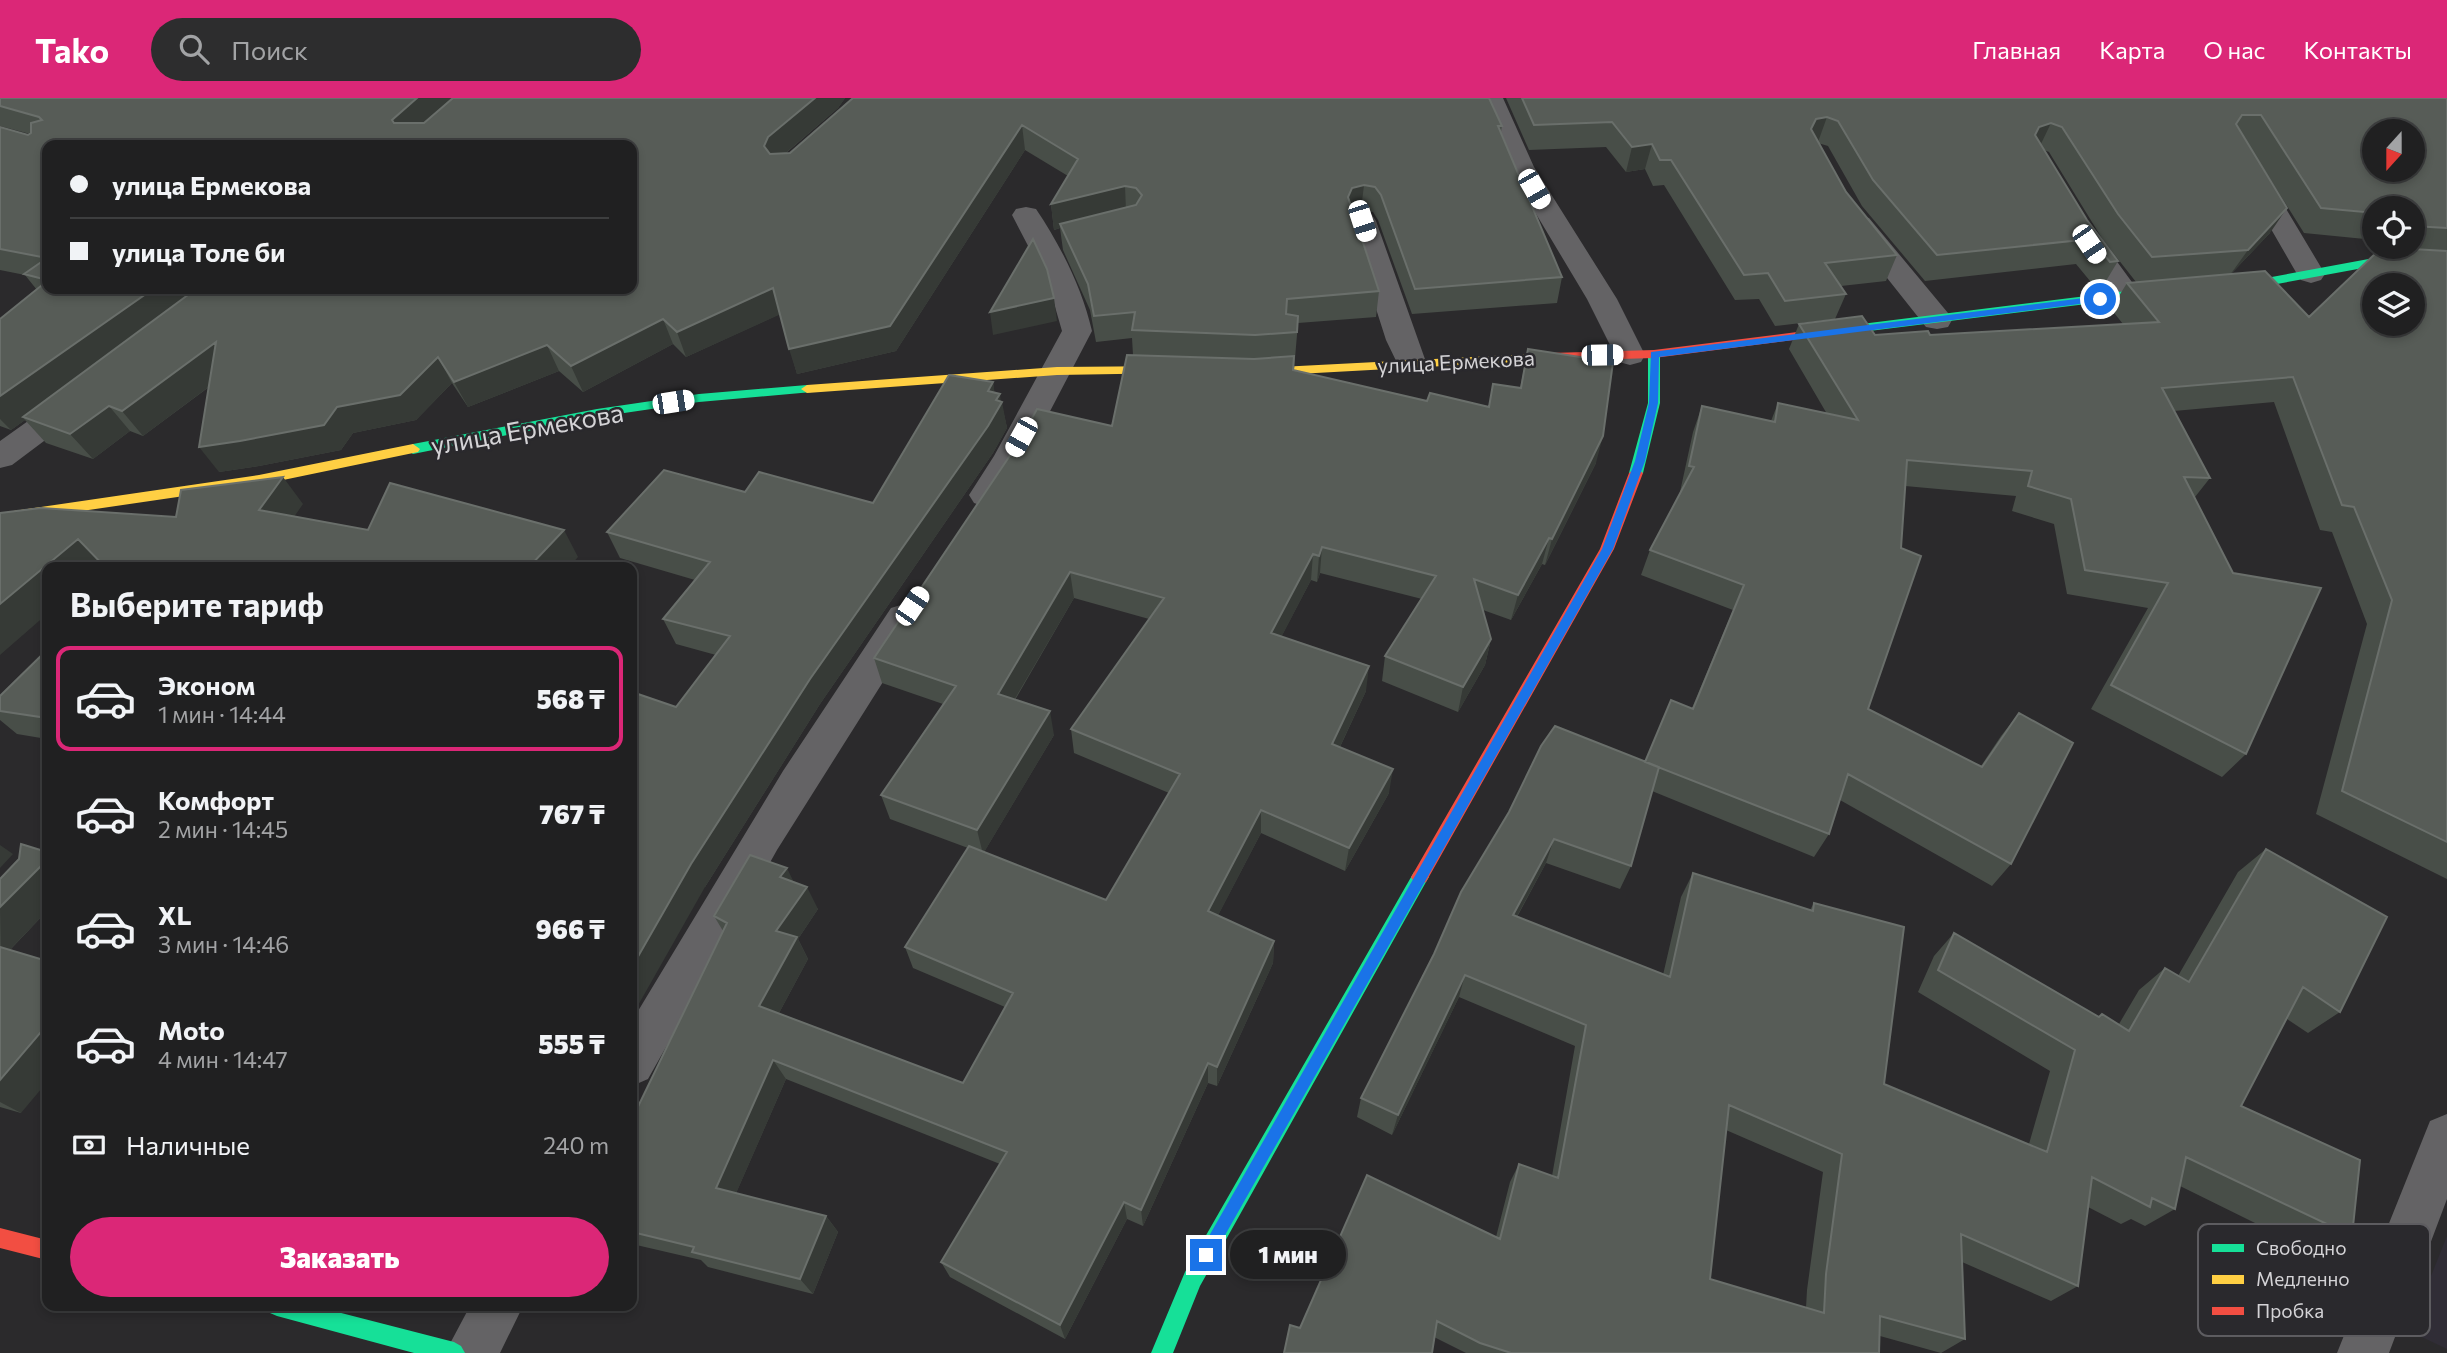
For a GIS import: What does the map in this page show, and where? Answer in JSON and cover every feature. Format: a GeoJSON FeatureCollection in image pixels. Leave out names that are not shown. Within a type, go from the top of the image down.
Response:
{"type":"FeatureCollection","features":[{"type":"Feature","properties":{"kind":"street"},"geometry":{"type":"LineString","coordinates":[[1162,1353],[1192,1279],[1607,549],[1640,461],[1654,403],[1642,354],[1602,299],[1521,167],[1490,98]]}},
{"type":"Feature","properties":{"kind":"street"},"geometry":{"type":"LineString","coordinates":[[2243,159],[2311,274]]}},
{"type":"Feature","properties":{"kind":"street"},"geometry":{"type":"LineString","coordinates":[[1841,199],[1937,320]]}},
{"type":"Feature","properties":{"kind":"street"},"geometry":{"type":"LineString","coordinates":[[2068,210],[2127,295]]}},
{"type":"Feature","properties":{"kind":"street"},"geometry":{"type":"LineString","coordinates":[[964,528],[1009,459],[1077,331],[1055,241],[1026,215]]}},
{"type":"Feature","properties":{"kind":"street"},"geometry":{"type":"LineString","coordinates":[[1362,221],[1401,340],[1411,362]]}},
{"type":"Feature","properties":{"kind":"street","name":"улица Ермекова"},"geometry":{"type":"LineString","coordinates":[[1229,372],[1642,354],[2127,295],[2250,285],[2374,262],[2447,266]]}},
{"type":"Feature","properties":{"kind":"street","name":"улица Ермекова"},"geometry":{"type":"LineString","coordinates":[[0,518],[259,480],[597,413],[699,398],[1057,371],[1143,368],[1191,371]]}},
{"type":"Feature","properties":{"kind":"street"},"geometry":{"type":"LineString","coordinates":[[0,457],[98,385]]}},
{"type":"Feature","properties":{"kind":"street"},"geometry":{"type":"LineString","coordinates":[[637,1055],[729,890],[836,716],[927,584]]}},
{"type":"Feature","properties":{"kind":"street"},"geometry":{"type":"LineString","coordinates":[[2414,1224],[2447,1137]]}},
{"type":"Feature","properties":{"kind":"street"},"geometry":{"type":"LineString","coordinates":[[0,1238],[42,1249]]}},
{"type":"Feature","properties":{"kind":"street"},"geometry":{"type":"LineString","coordinates":[[296,1311],[454,1353]]}},
{"type":"Feature","properties":{"kind":"street"},"geometry":{"type":"LineString","coordinates":[[471,1353],[495,1311]]}},
{"type":"Feature","properties":{"kind":"street"},"geometry":{"type":"LineString","coordinates":[[2364,1353],[2371,1336]]}},
{"type":"Feature","properties":{"kind":"shaded area"},"geometry":{"type":"Polygon","coordinates":[[[2447,1236],[2447,1349],[2420,1336],[2430,1336],[2430,1278],[2447,1236]]]}},
{"type":"Feature","properties":{"kind":"building"},"geometry":{"type":"Polygon","coordinates":[[[0,98],[417,98],[392,120],[394,123],[424,123],[453,98],[815,98],[768,137],[764,146],[770,154],[790,153],[853,98],[1489,98],[1502,126],[1498,126],[1562,277],[1415,289],[1381,195],[1375,187],[1364,185],[1352,188],[1348,197],[1379,291],[1287,299],[1286,314],[1298,316],[1297,332],[1255,335],[1132,330],[1135,312],[1094,316],[1088,284],[1060,224],[1136,205],[1142,195],[1136,188],[1125,186],[1051,204],[1078,159],[1022,125],[890,326],[789,349],[773,288],[677,332],[663,319],[571,366],[547,345],[454,382],[438,357],[400,395],[337,407],[324,425],[199,447],[216,342],[122,411],[109,406],[70,434],[23,417],[189,294],[637,294],[637,140],[42,140],[42,257],[0,249],[0,127],[28,135],[31,133],[31,123],[42,120],[0,106],[0,98]]]}},
{"type":"Feature","properties":{"kind":"building"},"geometry":{"type":"Polygon","coordinates":[[[1522,98],[2447,98],[2447,228],[2425,227],[2425,196],[2362,196],[2362,212],[2321,208],[2261,115],[2242,115],[2236,124],[2287,208],[2248,250],[2152,257],[2118,214],[2062,127],[2051,123],[2039,127],[2035,135],[2087,220],[2118,261],[2110,262],[2091,239],[1937,255],[1873,180],[1838,121],[1827,117],[1816,119],[1811,129],[1846,192],[1897,255],[1825,263],[1846,294],[1785,301],[1768,273],[1744,275],[1671,160],[1660,160],[1652,144],[1632,147],[1612,122],[1534,125],[1522,98]]]}},
{"type":"Feature","properties":{"kind":"building"},"geometry":{"type":"Polygon","coordinates":[[[1033,239],[1047,269],[1054,298],[990,312],[1033,239]]]}},
{"type":"Feature","properties":{"kind":"building"},"geometry":{"type":"Polygon","coordinates":[[[2425,250],[2447,251],[2447,842],[2342,791],[2392,600],[2354,507],[2342,505],[2293,377],[2162,388],[2210,478],[2184,477],[2233,573],[2321,588],[2246,754],[2111,685],[2168,583],[2085,570],[2071,499],[2028,486],[2032,471],[1907,460],[1901,548],[1921,556],[1868,709],[1982,767],[2019,713],[2073,743],[2011,864],[1848,774],[1829,834],[1645,762],[1671,700],[1693,709],[1744,585],[1650,550],[1694,467],[1689,466],[1702,406],[1775,422],[1778,403],[1858,420],[1799,324],[1862,316],[1875,335],[1928,331],[1930,335],[2159,322],[2127,283],[2265,271],[2309,317],[2370,259],[2425,259],[2425,250]]]}},
{"type":"Feature","properties":{"kind":"building"},"geometry":{"type":"Polygon","coordinates":[[[42,261],[42,279],[24,274],[42,261]]]}},
{"type":"Feature","properties":{"kind":"building"},"geometry":{"type":"Polygon","coordinates":[[[42,285],[42,294],[146,294],[0,396],[0,319],[42,285]]]}},
{"type":"Feature","properties":{"kind":"building"},"geometry":{"type":"Polygon","coordinates":[[[1528,349],[1613,362],[1603,436],[1552,539],[1549,538],[1518,595],[1474,579],[1491,639],[1463,687],[1385,656],[1436,576],[1322,547],[1319,556],[1313,554],[1271,633],[1369,666],[1332,744],[1393,769],[1349,848],[1261,810],[1208,911],[1274,941],[1217,1067],[1208,1063],[1141,1210],[1124,1202],[1060,1325],[941,1262],[1007,1152],[773,1060],[716,1188],[826,1216],[800,1279],[692,1252],[694,1247],[637,1233],[637,1109],[727,923],[714,916],[750,855],[787,868],[780,877],[807,887],[776,931],[797,937],[759,1006],[963,1083],[1013,993],[905,947],[969,846],[1106,900],[1180,774],[1071,729],[1164,598],[1070,572],[998,694],[1050,711],[977,830],[881,795],[956,686],[874,658],[1019,442],[1037,409],[1112,426],[1127,355],[1254,359],[1294,356],[1293,370],[1427,401],[1430,393],[1489,407],[1493,384],[1521,388],[1528,349]]]}},
{"type":"Feature","properties":{"kind":"building"},"geometry":{"type":"Polygon","coordinates":[[[949,375],[993,382],[988,391],[1000,394],[996,400],[1002,402],[988,426],[810,679],[691,864],[637,958],[637,694],[676,707],[730,636],[663,619],[710,562],[607,532],[664,470],[745,492],[759,472],[873,503],[949,375]]]}},
{"type":"Feature","properties":{"kind":"building"},"geometry":{"type":"Polygon","coordinates":[[[283,477],[259,510],[368,530],[390,483],[564,530],[534,562],[100,562],[78,539],[50,562],[42,562],[42,569],[0,604],[0,513],[41,508],[176,517],[181,490],[283,477]]]}},
{"type":"Feature","properties":{"kind":"building"},"geometry":{"type":"Polygon","coordinates":[[[42,655],[42,717],[0,711],[0,696],[42,655]]]}},
{"type":"Feature","properties":{"kind":"building"},"geometry":{"type":"Polygon","coordinates":[[[1555,726],[1659,767],[1631,866],[1554,839],[1513,915],[1670,977],[1693,873],[1813,911],[1814,903],[1904,927],[1884,1084],[2047,1152],[2075,1050],[1938,970],[1954,933],[2099,1017],[2102,1014],[2129,1031],[2165,968],[2189,982],[2266,849],[2387,917],[2340,1012],[2303,987],[2241,1106],[2360,1160],[2353,1224],[2327,1224],[2186,1157],[2175,1209],[2152,1198],[2150,1207],[2092,1177],[2078,1286],[1961,1234],[1965,1339],[1880,1316],[1879,1353],[1511,1353],[1480,1343],[1437,1321],[1432,1353],[1284,1353],[1290,1325],[1300,1328],[1367,1175],[1500,1239],[1519,1164],[1558,1178],[1586,1025],[1465,975],[1398,1115],[1361,1098],[1434,954],[1461,892],[1509,812],[1541,746],[1555,726]],[[1729,1105],[1710,1279],[1824,1313],[1826,1274],[1842,1154],[1729,1105]]]}},
{"type":"Feature","properties":{"kind":"building"},"geometry":{"type":"Polygon","coordinates":[[[21,844],[42,850],[42,865],[0,907],[0,879],[19,859],[21,844]]]}},
{"type":"Feature","properties":{"kind":"building"},"geometry":{"type":"Polygon","coordinates":[[[0,947],[42,960],[42,1031],[0,1080],[0,947]]]}},
{"type":"Feature","properties":{"kind":"traffic: fast"},"geometry":{"type":"LineString","coordinates":[[1797,336],[2127,295],[2250,285],[2374,262],[2447,266]]}},
{"type":"Feature","properties":{"kind":"traffic: fast"},"geometry":{"type":"LineString","coordinates":[[1636,473],[1654,403],[1654,354]]}},
{"type":"Feature","properties":{"kind":"traffic: fast"},"geometry":{"type":"LineString","coordinates":[[413,449],[597,413],[699,398],[807,389]]}},
{"type":"Feature","properties":{"kind":"traffic: fast"},"geometry":{"type":"LineString","coordinates":[[1162,1353],[1192,1279],[1420,877]]}},
{"type":"Feature","properties":{"kind":"traffic: fast"},"geometry":{"type":"LineString","coordinates":[[296,1311],[454,1353]]}},
{"type":"Feature","properties":{"kind":"traffic: slow"},"geometry":{"type":"LineString","coordinates":[[1241,373],[1550,357]]}},
{"type":"Feature","properties":{"kind":"traffic: slow"},"geometry":{"type":"LineString","coordinates":[[807,389],[1057,371],[1174,370]]}},
{"type":"Feature","properties":{"kind":"traffic: slow"},"geometry":{"type":"LineString","coordinates":[[0,518],[259,480],[413,449]]}},
{"type":"Feature","properties":{"kind":"traffic: jam"},"geometry":{"type":"LineString","coordinates":[[1550,357],[1654,354],[1797,336]]}},
{"type":"Feature","properties":{"kind":"traffic: jam"},"geometry":{"type":"LineString","coordinates":[[1420,877],[1607,549],[1636,473]]}},
{"type":"Feature","properties":{"kind":"traffic: jam"},"geometry":{"type":"LineString","coordinates":[[0,1238],[42,1249]]}},
{"type":"Feature","properties":{"kind":"route"},"geometry":{"type":"LineString","coordinates":[[1206,1255],[1607,549],[1640,461],[1654,403],[1654,354],[2100,299]]}}]}
